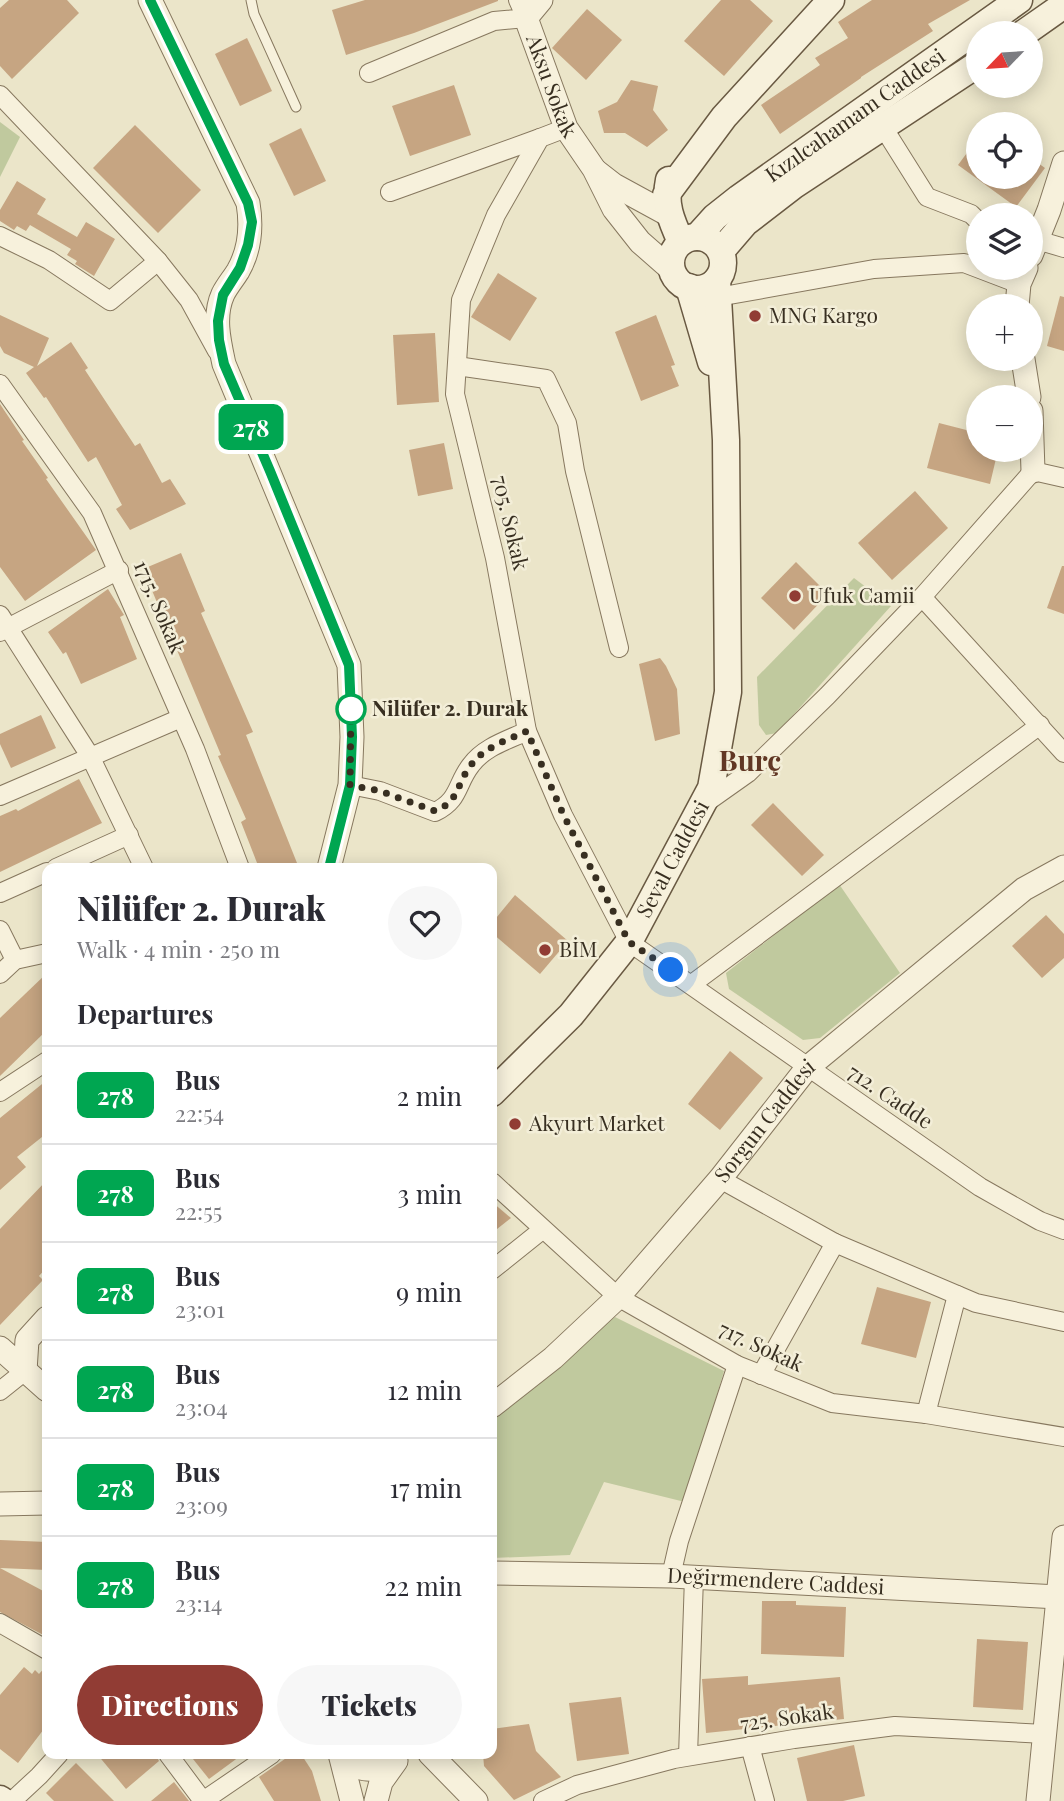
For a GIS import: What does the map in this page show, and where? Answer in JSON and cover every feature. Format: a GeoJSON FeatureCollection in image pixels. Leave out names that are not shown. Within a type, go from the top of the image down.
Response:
{"type":"FeatureCollection","features":[{"type":"Feature","properties":{"kind":"main road"},"geometry":{"type":"LineString","coordinates":[[689,239],[667,205],[671,170],[686,150],[724,117],[831,0]]}},
{"type":"Feature","properties":{"kind":"main road","name":"Kızılcahamam Caddesi"},"geometry":{"type":"LineString","coordinates":[[689,239],[739,198],[1018,0]]}},
{"type":"Feature","properties":{"kind":"main road"},"geometry":{"type":"LineString","coordinates":[[1041,21],[1064,5]]}},
{"type":"Feature","properties":{"kind":"main road","name":"Kızılcahamam Caddesi"},"geometry":{"type":"LineString","coordinates":[[720,251],[745,223],[793,186],[966,72]]}},
{"type":"Feature","properties":{"kind":"main road"},"geometry":{"type":"LineString","coordinates":[[717,289],[704,288],[680,279],[673,252],[689,239],[711,241],[720,251]]}},
{"type":"Feature","properties":{"kind":"main road","name":"Seval Caddesi"},"geometry":{"type":"LineString","coordinates":[[497,1088],[571,1015],[629,942],[704,804],[710,788],[728,692],[724,404],[717,289],[723,266],[720,251]]}},
{"type":"Feature","properties":{"kind":"main road","name":"Seval Caddesi"},"geometry":{"type":"LineString","coordinates":[[680,279],[724,404]]}},
{"type":"Feature","properties":{"kind":"street"},"geometry":{"type":"LineString","coordinates":[[150,0],[248,203],[252,222],[240,268],[223,295],[218,321],[224,364]]}},
{"type":"Feature","properties":{"kind":"street"},"geometry":{"type":"LineString","coordinates":[[369,73],[541,0]]}},
{"type":"Feature","properties":{"kind":"street","name":"Aksu Sokak"},"geometry":{"type":"LineString","coordinates":[[522,9],[566,128],[594,169],[614,209],[640,242],[680,279]]}},
{"type":"Feature","properties":{"kind":"street"},"geometry":{"type":"LineString","coordinates":[[0,95],[158,261],[189,300],[224,364],[349,665],[352,737],[350,785],[330,863]]}},
{"type":"Feature","properties":{"kind":"street"},"geometry":{"type":"LineString","coordinates":[[883,127],[928,197],[966,212]]}},
{"type":"Feature","properties":{"kind":"street"},"geometry":{"type":"LineString","coordinates":[[390,192],[566,128]]}},
{"type":"Feature","properties":{"kind":"street","name":"705. Sokak"},"geometry":{"type":"LineString","coordinates":[[540,138],[496,215],[461,300],[456,394],[495,558],[527,731],[563,814],[629,942]]}},
{"type":"Feature","properties":{"kind":"street"},"geometry":{"type":"LineString","coordinates":[[1043,222],[1064,163]]}},
{"type":"Feature","properties":{"kind":"street","name":"Aksu Sokak"},"geometry":{"type":"LineString","coordinates":[[594,169],[614,185],[667,205]]}},
{"type":"Feature","properties":{"kind":"street"},"geometry":{"type":"LineString","coordinates":[[0,236],[49,260],[110,301],[158,261]]}},
{"type":"Feature","properties":{"kind":"street"},"geometry":{"type":"LineString","coordinates":[[1043,248],[1064,248]]}},
{"type":"Feature","properties":{"kind":"street"},"geometry":{"type":"LineString","coordinates":[[717,289],[874,269],[966,264]]}},
{"type":"Feature","properties":{"kind":"street"},"geometry":{"type":"LineString","coordinates":[[457,366],[546,379],[567,423],[575,471],[619,648]]}},
{"type":"Feature","properties":{"kind":"street","name":"1715. Sokak"},"geometry":{"type":"LineString","coordinates":[[0,384],[92,513],[181,718],[238,863]]}},
{"type":"Feature","properties":{"kind":"street"},"geometry":{"type":"LineString","coordinates":[[704,804],[748,773],[922,597],[1032,471],[1032,462]]}},
{"type":"Feature","properties":{"kind":"street"},"geometry":{"type":"LineString","coordinates":[[1032,471],[1064,478]]}},
{"type":"Feature","properties":{"kind":"street"},"geometry":{"type":"LineString","coordinates":[[118,570],[3,625],[90,756],[143,863]]}},
{"type":"Feature","properties":{"kind":"street"},"geometry":{"type":"LineString","coordinates":[[922,597],[1064,753]]}},
{"type":"Feature","properties":{"kind":"street"},"geometry":{"type":"LineString","coordinates":[[0,796],[181,718]]}},
{"type":"Feature","properties":{"kind":"street"},"geometry":{"type":"LineString","coordinates":[[692,985],[1040,724]]}},
{"type":"Feature","properties":{"kind":"street"},"geometry":{"type":"LineString","coordinates":[[350,785],[380,791],[435,811],[449,805],[471,764],[489,748],[527,731]]}},
{"type":"Feature","properties":{"kind":"street"},"geometry":{"type":"LineString","coordinates":[[68,863],[129,835]]}},
{"type":"Feature","properties":{"kind":"street","name":"Sorgun Caddesi"},"geometry":{"type":"LineString","coordinates":[[497,1402],[553,1358],[618,1297],[720,1179],[807,1068],[1024,889],[1064,867]]}},
{"type":"Feature","properties":{"kind":"street"},"geometry":{"type":"LineString","coordinates":[[0,894],[42,874]]}},
{"type":"Feature","properties":{"kind":"street"},"geometry":{"type":"LineString","coordinates":[[0,930],[15,960]]}},
{"type":"Feature","properties":{"kind":"street","name":"712. Cadde"},"geometry":{"type":"LineString","coordinates":[[629,942],[981,1187],[1040,1221],[1064,1230]]}},
{"type":"Feature","properties":{"kind":"street"},"geometry":{"type":"LineString","coordinates":[[0,974],[15,960],[42,954]]}},
{"type":"Feature","properties":{"kind":"street"},"geometry":{"type":"LineString","coordinates":[[0,1092],[42,1064]]}},
{"type":"Feature","properties":{"kind":"street"},"geometry":{"type":"LineString","coordinates":[[720,1179],[835,1243],[975,1303],[1064,1322]]}},
{"type":"Feature","properties":{"kind":"street","name":"717. Sokak"},"geometry":{"type":"LineString","coordinates":[[497,1187],[618,1297],[737,1365],[832,1403],[926,1414],[1064,1437]]}},
{"type":"Feature","properties":{"kind":"street"},"geometry":{"type":"LineString","coordinates":[[497,1266],[542,1230]]}},
{"type":"Feature","properties":{"kind":"street"},"geometry":{"type":"LineString","coordinates":[[761,1375],[835,1243]]}},
{"type":"Feature","properties":{"kind":"street"},"geometry":{"type":"LineString","coordinates":[[926,1414],[957,1295]]}},
{"type":"Feature","properties":{"kind":"street"},"geometry":{"type":"LineString","coordinates":[[0,1391],[25,1371],[27,1340],[42,1324]]}},
{"type":"Feature","properties":{"kind":"street"},"geometry":{"type":"LineString","coordinates":[[0,1348],[42,1386]]}},
{"type":"Feature","properties":{"kind":"street"},"geometry":{"type":"LineString","coordinates":[[671,1576],[679,1541],[737,1365]]}},
{"type":"Feature","properties":{"kind":"street"},"geometry":{"type":"LineString","coordinates":[[0,1504],[42,1503]]}},
{"type":"Feature","properties":{"kind":"street"},"geometry":{"type":"LineString","coordinates":[[1038,1801],[1064,1537]]}},
{"type":"Feature","properties":{"kind":"street","name":"Değirmendere Caddesi"},"geometry":{"type":"LineString","coordinates":[[497,1573],[1061,1585]]}},
{"type":"Feature","properties":{"kind":"street"},"geometry":{"type":"LineString","coordinates":[[688,1756],[694,1577]]}},
{"type":"Feature","properties":{"kind":"street"},"geometry":{"type":"LineString","coordinates":[[0,1623],[42,1647]]}},
{"type":"Feature","properties":{"kind":"street","name":"725. Sokak"},"geometry":{"type":"LineString","coordinates":[[543,1801],[577,1785],[688,1756],[895,1726],[1045,1734]]}},
{"type":"Feature","properties":{"kind":"street"},"geometry":{"type":"LineString","coordinates":[[750,1746],[765,1801]]}},
{"type":"Feature","properties":{"kind":"street"},"geometry":{"type":"LineString","coordinates":[[12,1801],[54,1759]]}},
{"type":"Feature","properties":{"kind":"street"},"geometry":{"type":"LineString","coordinates":[[171,1759],[203,1801],[265,1759]]}},
{"type":"Feature","properties":{"kind":"street"},"geometry":{"type":"LineString","coordinates":[[342,1759],[352,1801]]}},
{"type":"Feature","properties":{"kind":"street"},"geometry":{"type":"LineString","coordinates":[[347,1759],[356,1767],[368,1770],[381,1769],[397,1759]]}},
{"type":"Feature","properties":{"kind":"street"},"geometry":{"type":"LineString","coordinates":[[376,1801],[381,1782],[397,1759]]}},
{"type":"Feature","properties":{"kind":"street"},"geometry":{"type":"LineString","coordinates":[[435,1759],[476,1801]]}},
{"type":"Feature","properties":{"kind":"lane"},"geometry":{"type":"LineString","coordinates":[[251,0],[254,14],[296,107]]}},
{"type":"Feature","properties":{"kind":"green space"},"geometry":{"type":"Polygon","coordinates":[[[0,122],[20,137],[0,177],[0,122]]]}},
{"type":"Feature","properties":{"kind":"green space"},"geometry":{"type":"Polygon","coordinates":[[[854,578],[891,606],[777,733],[766,735],[759,725],[757,677],[854,578]]]}},
{"type":"Feature","properties":{"kind":"green space"},"geometry":{"type":"Polygon","coordinates":[[[839,884],[900,973],[820,1038],[803,1040],[729,989],[726,973],[839,884]]]}},
{"type":"Feature","properties":{"kind":"green space"},"geometry":{"type":"Polygon","coordinates":[[[615,1317],[724,1371],[685,1502],[604,1482],[570,1555],[497,1558],[497,1413],[615,1317]]]}},
{"type":"Feature","properties":{"kind":"building"},"geometry":{"type":"Polygon","coordinates":[[[9,0],[67,0],[79,13],[12,79],[0,66],[0,8],[9,0]]]}},
{"type":"Feature","properties":{"kind":"building"},"geometry":{"type":"Polygon","coordinates":[[[365,0],[498,1],[346,55],[332,10],[365,0]]]}},
{"type":"Feature","properties":{"kind":"building"},"geometry":{"type":"Polygon","coordinates":[[[721,0],[750,0],[773,21],[724,76],[684,41],[721,0]]]}},
{"type":"Feature","properties":{"kind":"building"},"geometry":{"type":"Polygon","coordinates":[[[872,0],[970,0],[928,24],[933,31],[780,134],[761,105],[820,65],[815,58],[848,38],[838,22],[872,0]]]}},
{"type":"Feature","properties":{"kind":"building"},"geometry":{"type":"Polygon","coordinates":[[[587,9],[622,40],[586,80],[552,48],[587,9]]]}},
{"type":"Feature","properties":{"kind":"building"},"geometry":{"type":"Polygon","coordinates":[[[247,38],[272,91],[240,106],[215,54],[247,38]]]}},
{"type":"Feature","properties":{"kind":"building"},"geometry":{"type":"Polygon","coordinates":[[[631,80],[658,86],[653,110],[668,130],[647,147],[625,133],[604,133],[598,111],[617,102],[631,80]]]}},
{"type":"Feature","properties":{"kind":"building"},"geometry":{"type":"Polygon","coordinates":[[[454,85],[471,135],[410,156],[392,106],[454,85]]]}},
{"type":"Feature","properties":{"kind":"building"},"geometry":{"type":"Polygon","coordinates":[[[135,125],[201,190],[158,233],[93,168],[135,125]]]}},
{"type":"Feature","properties":{"kind":"building"},"geometry":{"type":"Polygon","coordinates":[[[301,128],[326,181],[294,196],[269,144],[301,128]]]}},
{"type":"Feature","properties":{"kind":"building"},"geometry":{"type":"Polygon","coordinates":[[[966,154],[966,171],[958,165],[966,154]]]}},
{"type":"Feature","properties":{"kind":"building"},"geometry":{"type":"Polygon","coordinates":[[[17,181],[46,199],[37,214],[77,237],[86,222],[115,239],[94,276],[75,264],[77,261],[67,255],[71,249],[30,225],[26,231],[17,226],[14,230],[0,221],[0,210],[17,181]]]}},
{"type":"Feature","properties":{"kind":"building"},"geometry":{"type":"Polygon","coordinates":[[[991,189],[1029,189],[1019,203],[1010,203],[991,189]]]}},
{"type":"Feature","properties":{"kind":"building"},"geometry":{"type":"Polygon","coordinates":[[[498,273],[537,298],[510,341],[471,317],[498,273]]]}},
{"type":"Feature","properties":{"kind":"building"},"geometry":{"type":"Polygon","coordinates":[[[1060,296],[1064,297],[1064,351],[1047,346],[1060,296]]]}},
{"type":"Feature","properties":{"kind":"building"},"geometry":{"type":"Polygon","coordinates":[[[0,315],[49,338],[37,366],[71,342],[88,368],[85,370],[135,446],[140,443],[162,483],[170,479],[186,504],[130,530],[116,509],[122,505],[96,457],[88,462],[46,397],[44,398],[26,373],[34,367],[4,353],[0,346],[0,315]]]}},
{"type":"Feature","properties":{"kind":"building"},"geometry":{"type":"Polygon","coordinates":[[[656,315],[675,365],[671,366],[679,386],[641,401],[615,332],[656,315]]]}},
{"type":"Feature","properties":{"kind":"building"},"geometry":{"type":"Polygon","coordinates":[[[435,333],[439,402],[397,405],[393,335],[435,333]]]}},
{"type":"Feature","properties":{"kind":"building"},"geometry":{"type":"Polygon","coordinates":[[[0,404],[48,478],[46,479],[96,550],[25,601],[0,567],[0,404]]]}},
{"type":"Feature","properties":{"kind":"building"},"geometry":{"type":"Polygon","coordinates":[[[939,423],[966,430],[966,462],[995,462],[990,484],[927,468],[939,423]]]}},
{"type":"Feature","properties":{"kind":"building"},"geometry":{"type":"Polygon","coordinates":[[[444,443],[453,489],[418,496],[409,450],[444,443]]]}},
{"type":"Feature","properties":{"kind":"building"},"geometry":{"type":"Polygon","coordinates":[[[915,491],[948,528],[892,580],[858,543],[915,491]]]}},
{"type":"Feature","properties":{"kind":"building"},"geometry":{"type":"Polygon","coordinates":[[[181,553],[205,611],[201,613],[253,732],[246,735],[297,863],[257,863],[241,822],[246,819],[143,569],[181,553]]]}},
{"type":"Feature","properties":{"kind":"building","name":"Ufuk Camii"},"geometry":{"type":"Polygon","coordinates":[[[796,562],[828,594],[794,630],[761,598],[796,562]]]}},
{"type":"Feature","properties":{"kind":"building"},"geometry":{"type":"Polygon","coordinates":[[[1064,566],[1064,614],[1047,608],[1064,566]]]}},
{"type":"Feature","properties":{"kind":"building"},"geometry":{"type":"Polygon","coordinates":[[[108,589],[124,615],[120,617],[137,659],[81,684],[66,652],[63,654],[48,632],[108,589]]]}},
{"type":"Feature","properties":{"kind":"building"},"geometry":{"type":"Polygon","coordinates":[[[660,658],[677,689],[680,734],[655,741],[639,664],[660,658]]]}},
{"type":"Feature","properties":{"kind":"building"},"geometry":{"type":"Polygon","coordinates":[[[41,715],[56,748],[11,768],[0,744],[0,734],[41,715]]]}},
{"type":"Feature","properties":{"kind":"building"},"geometry":{"type":"Polygon","coordinates":[[[79,779],[102,823],[0,872],[0,816],[16,809],[18,811],[79,779]]]}},
{"type":"Feature","properties":{"kind":"building"},"geometry":{"type":"Polygon","coordinates":[[[773,803],[824,855],[802,876],[751,825],[773,803]]]}},
{"type":"Feature","properties":{"kind":"building"},"geometry":{"type":"Polygon","coordinates":[[[515,895],[568,941],[540,974],[497,937],[497,917],[515,895]]]}},
{"type":"Feature","properties":{"kind":"building"},"geometry":{"type":"Polygon","coordinates":[[[1046,915],[1064,934],[1064,958],[1042,978],[1012,946],[1046,915]]]}},
{"type":"Feature","properties":{"kind":"building"},"geometry":{"type":"Polygon","coordinates":[[[42,978],[42,1035],[0,1076],[0,1018],[42,978]]]}},
{"type":"Feature","properties":{"kind":"building"},"geometry":{"type":"Polygon","coordinates":[[[730,1051],[763,1078],[720,1130],[688,1104],[730,1051]]]}},
{"type":"Feature","properties":{"kind":"building"},"geometry":{"type":"Polygon","coordinates":[[[42,1084],[42,1137],[17,1157],[26,1167],[0,1190],[0,1118],[42,1084]]]}},
{"type":"Feature","properties":{"kind":"building"},"geometry":{"type":"Polygon","coordinates":[[[42,1185],[42,1273],[39,1276],[42,1281],[0,1325],[0,1229],[42,1185]]]}},
{"type":"Feature","properties":{"kind":"building"},"geometry":{"type":"Polygon","coordinates":[[[497,1206],[511,1218],[497,1229],[497,1206]]]}},
{"type":"Feature","properties":{"kind":"building"},"geometry":{"type":"Polygon","coordinates":[[[877,1287],[931,1302],[916,1358],[861,1344],[877,1287]]]}},
{"type":"Feature","properties":{"kind":"building"},"geometry":{"type":"Polygon","coordinates":[[[0,1540],[42,1542],[42,1570],[0,1568],[0,1540]]]}},
{"type":"Feature","properties":{"kind":"building"},"geometry":{"type":"Polygon","coordinates":[[[0,1568],[42,1590],[42,1634],[0,1612],[0,1568]]]}},
{"type":"Feature","properties":{"kind":"building"},"geometry":{"type":"Polygon","coordinates":[[[762,1601],[796,1601],[796,1605],[846,1607],[844,1657],[761,1654],[762,1601]]]}},
{"type":"Feature","properties":{"kind":"building"},"geometry":{"type":"Polygon","coordinates":[[[977,1639],[1028,1642],[1023,1710],[973,1707],[977,1639]]]}},
{"type":"Feature","properties":{"kind":"building"},"geometry":{"type":"Polygon","coordinates":[[[24,1667],[32,1674],[35,1670],[39,1674],[42,1671],[42,1732],[18,1763],[0,1749],[0,1695],[24,1667]]]}},
{"type":"Feature","properties":{"kind":"building"},"geometry":{"type":"Polygon","coordinates":[[[748,1676],[748,1685],[840,1677],[844,1719],[706,1733],[702,1679],[748,1676]]]}},
{"type":"Feature","properties":{"kind":"building"},"geometry":{"type":"Polygon","coordinates":[[[621,1697],[629,1754],[577,1761],[569,1703],[621,1697]]]}},
{"type":"Feature","properties":{"kind":"building"},"geometry":{"type":"Polygon","coordinates":[[[529,1724],[536,1751],[561,1777],[514,1800],[484,1766],[483,1759],[497,1759],[497,1728],[529,1724]]]}},
{"type":"Feature","properties":{"kind":"building"},"geometry":{"type":"Polygon","coordinates":[[[854,1745],[865,1796],[843,1801],[807,1801],[797,1758],[854,1745]]]}},
{"type":"Feature","properties":{"kind":"building"},"geometry":{"type":"Polygon","coordinates":[[[101,1759],[158,1759],[159,1761],[126,1789],[101,1759]]]}},
{"type":"Feature","properties":{"kind":"building"},"geometry":{"type":"Polygon","coordinates":[[[193,1759],[236,1759],[209,1779],[193,1759]]]}},
{"type":"Feature","properties":{"kind":"building"},"geometry":{"type":"Polygon","coordinates":[[[285,1759],[304,1759],[312,1771],[321,1801],[274,1801],[259,1777],[285,1759]]]}},
{"type":"Feature","properties":{"kind":"building"},"geometry":{"type":"Polygon","coordinates":[[[76,1763],[114,1801],[54,1801],[46,1793],[76,1763]]]}},
{"type":"Feature","properties":{"kind":"building"},"geometry":{"type":"Polygon","coordinates":[[[174,1782],[189,1801],[151,1801],[174,1782]]]}},
{"type":"Feature","properties":{"kind":"bus line","name":"278"},"geometry":{"type":"LineString","coordinates":[[150,0],[248,203],[252,222],[248,245],[240,268],[223,295],[218,321],[224,364],[349,665],[352,737],[350,785],[330,863]]}},
{"type":"Feature","properties":{"kind":"place","name":"MNG Kargo"},"geometry":{"type":"Point","coordinates":[755,316]}},
{"type":"Feature","properties":{"kind":"place","name":"Ufuk Camii"},"geometry":{"type":"Point","coordinates":[795,596]}},
{"type":"Feature","properties":{"kind":"place","name":"Nilüfer 2. Durak"},"geometry":{"type":"Point","coordinates":[351,709]}},
{"type":"Feature","properties":{"kind":"place","name":"BİM"},"geometry":{"type":"Point","coordinates":[545,950]}},
{"type":"Feature","properties":{"kind":"place","name":"Akyurt Market"},"geometry":{"type":"Point","coordinates":[515,1124]}},
{"type":"Feature","properties":{"kind":"district","name":"Burç"},"geometry":{"type":"Point","coordinates":[750,761]}},
{"type":"Feature","properties":{"kind":"route"},"geometry":{"type":"LineString","coordinates":[[351,709],[350,785],[380,791],[435,811],[449,805],[471,764],[489,748],[527,731],[563,814],[629,942],[671,970]]}}]}
